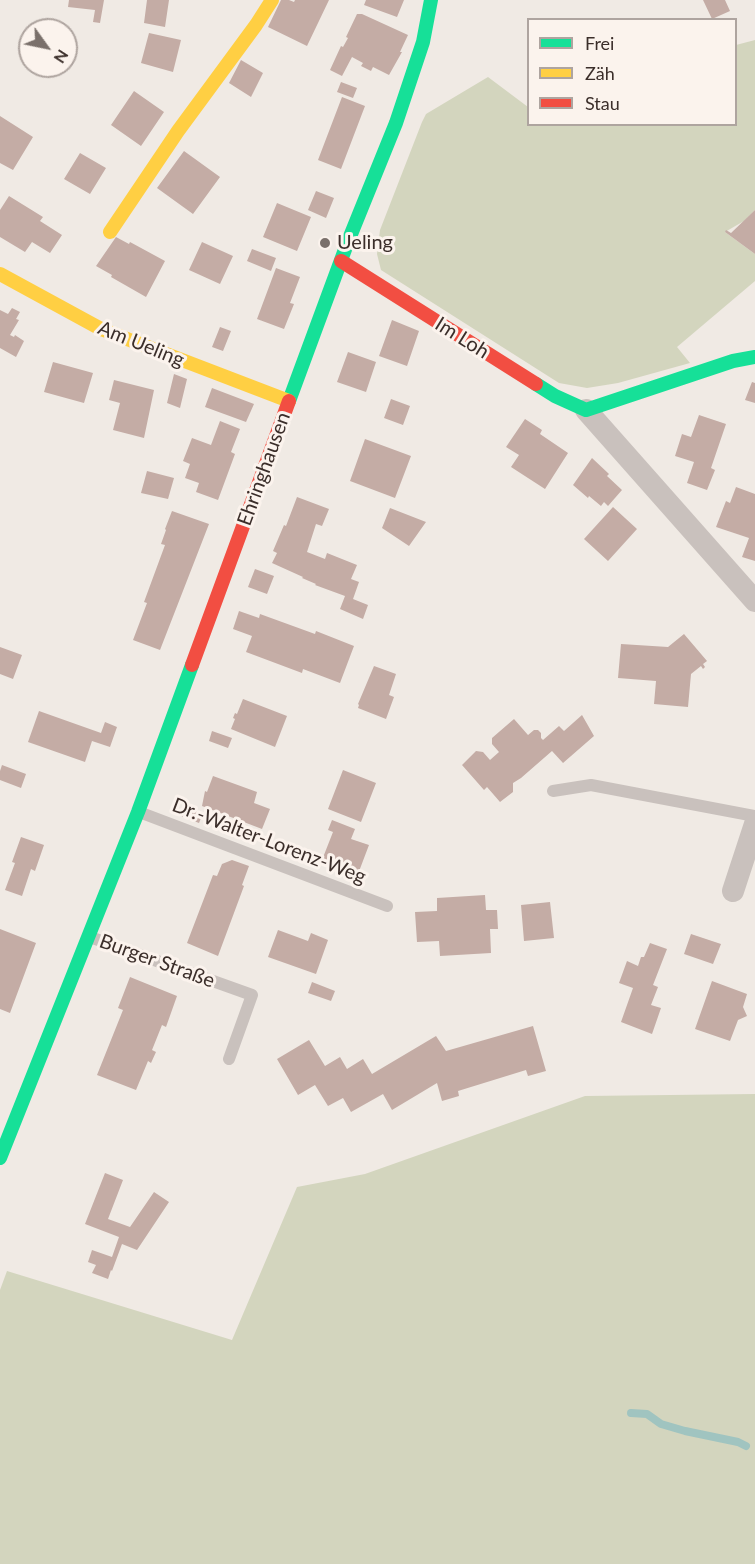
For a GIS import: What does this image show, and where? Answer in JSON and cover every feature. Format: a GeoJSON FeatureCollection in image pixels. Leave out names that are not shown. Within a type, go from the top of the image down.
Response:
{"type":"FeatureCollection","features":[{"type":"Feature","properties":{"kind":"main road"},"geometry":{"type":"LineString","coordinates":[[110,232],[178,131],[272,0]]}},
{"type":"Feature","properties":{"kind":"main road","name":"Ehringhausen"},"geometry":{"type":"LineString","coordinates":[[89,936],[138,812],[340,261],[400,113],[423,42],[431,0]]}},
{"type":"Feature","properties":{"kind":"main road","name":"Im Loh"},"geometry":{"type":"LineString","coordinates":[[340,261],[555,396],[586,410]]}},
{"type":"Feature","properties":{"kind":"main road","name":"Am Ueling"},"geometry":{"type":"LineString","coordinates":[[0,274],[101,329],[289,401]]}},
{"type":"Feature","properties":{"kind":"main road"},"geometry":{"type":"LineString","coordinates":[[586,410],[733,361],[755,357]]}},
{"type":"Feature","properties":{"kind":"main road","name":"Burger Straße"},"geometry":{"type":"LineString","coordinates":[[0,1158],[7,1116],[89,936]]}},
{"type":"Feature","properties":{"kind":"street","name":"Im Loh"},"geometry":{"type":"LineString","coordinates":[[586,410],[755,601]]}},
{"type":"Feature","properties":{"kind":"street"},"geometry":{"type":"LineString","coordinates":[[733,891],[755,824]]}},
{"type":"Feature","properties":{"kind":"lane"},"geometry":{"type":"LineString","coordinates":[[553,790],[591,785],[755,816]]}},
{"type":"Feature","properties":{"kind":"lane","name":"Dr.-Walter-Lorenz-Weg"},"geometry":{"type":"LineString","coordinates":[[138,812],[387,906]]}},
{"type":"Feature","properties":{"kind":"lane","name":"Burger Straße"},"geometry":{"type":"LineString","coordinates":[[89,936],[252,995],[229,1059]]}},
{"type":"Feature","properties":{"kind":"green space"},"geometry":{"type":"Polygon","coordinates":[[[755,40],[755,210],[744,221],[725,232],[755,254],[755,281],[677,347],[690,363],[618,383],[587,388],[559,383],[381,270],[377,254],[380,230],[426,114],[488,77],[527,106],[527,126],[737,126],[737,45],[755,40]]]}},
{"type":"Feature","properties":{"kind":"green space"},"geometry":{"type":"Polygon","coordinates":[[[755,1094],[755,1564],[0,1564],[0,1290],[7,1271],[232,1340],[297,1187],[365,1174],[585,1096],[755,1094]]]}},
{"type":"Feature","properties":{"kind":"building"},"geometry":{"type":"Polygon","coordinates":[[[69,0],[104,0],[100,23],[93,22],[95,10],[68,7],[69,0]]]}},
{"type":"Feature","properties":{"kind":"building"},"geometry":{"type":"Polygon","coordinates":[[[147,0],[169,0],[165,27],[144,23],[147,0]]]}},
{"type":"Feature","properties":{"kind":"building"},"geometry":{"type":"Polygon","coordinates":[[[281,0],[294,2],[295,0],[329,0],[307,46],[268,27],[281,0]]]}},
{"type":"Feature","properties":{"kind":"building"},"geometry":{"type":"Polygon","coordinates":[[[366,0],[404,0],[397,17],[364,5],[366,0]]]}},
{"type":"Feature","properties":{"kind":"building"},"geometry":{"type":"Polygon","coordinates":[[[703,0],[725,0],[730,11],[712,18],[703,0]]]}},
{"type":"Feature","properties":{"kind":"building"},"geometry":{"type":"Polygon","coordinates":[[[357,14],[362,14],[408,35],[400,52],[402,52],[389,75],[373,67],[371,71],[361,66],[363,63],[352,57],[342,76],[330,70],[341,46],[343,47],[348,38],[346,37],[357,14]]]}},
{"type":"Feature","properties":{"kind":"building"},"geometry":{"type":"Polygon","coordinates":[[[149,33],[181,40],[173,72],[141,63],[149,33]]]}},
{"type":"Feature","properties":{"kind":"building"},"geometry":{"type":"Polygon","coordinates":[[[241,60],[263,73],[251,97],[229,83],[241,60]]]}},
{"type":"Feature","properties":{"kind":"building"},"geometry":{"type":"Polygon","coordinates":[[[341,82],[357,88],[353,98],[337,92],[341,82]]]}},
{"type":"Feature","properties":{"kind":"building"},"geometry":{"type":"Polygon","coordinates":[[[134,91],[164,112],[141,146],[111,125],[134,91]]]}},
{"type":"Feature","properties":{"kind":"building"},"geometry":{"type":"Polygon","coordinates":[[[342,97],[365,106],[341,169],[318,160],[342,97]]]}},
{"type":"Feature","properties":{"kind":"building"},"geometry":{"type":"Polygon","coordinates":[[[0,116],[33,137],[13,170],[0,163],[0,116]]]}},
{"type":"Feature","properties":{"kind":"building"},"geometry":{"type":"Polygon","coordinates":[[[184,151],[220,177],[193,214],[157,188],[184,151]]]}},
{"type":"Feature","properties":{"kind":"building"},"geometry":{"type":"Polygon","coordinates":[[[80,153],[106,168],[90,194],[64,179],[80,153]]]}},
{"type":"Feature","properties":{"kind":"building"},"geometry":{"type":"Polygon","coordinates":[[[316,191],[334,198],[326,218],[308,210],[316,191]]]}},
{"type":"Feature","properties":{"kind":"building"},"geometry":{"type":"Polygon","coordinates":[[[9,196],[43,217],[40,221],[62,235],[50,253],[32,242],[25,252],[0,237],[0,210],[9,196]]]}},
{"type":"Feature","properties":{"kind":"building"},"geometry":{"type":"Polygon","coordinates":[[[277,203],[311,217],[297,251],[263,237],[277,203]]]}},
{"type":"Feature","properties":{"kind":"building"},"geometry":{"type":"Polygon","coordinates":[[[755,210],[755,254],[725,232],[726,230],[731,233],[755,210]]]}},
{"type":"Feature","properties":{"kind":"building"},"geometry":{"type":"Polygon","coordinates":[[[116,237],[165,261],[146,297],[96,266],[116,237]]]}},
{"type":"Feature","properties":{"kind":"building"},"geometry":{"type":"Polygon","coordinates":[[[202,242],[233,256],[220,284],[189,270],[202,242]]]}},
{"type":"Feature","properties":{"kind":"building"},"geometry":{"type":"Polygon","coordinates":[[[252,249],[276,258],[271,271],[247,261],[252,249]]]}},
{"type":"Feature","properties":{"kind":"building"},"geometry":{"type":"Polygon","coordinates":[[[276,268],[300,277],[290,303],[294,304],[284,329],[257,319],[276,268]]]}},
{"type":"Feature","properties":{"kind":"building"},"geometry":{"type":"Polygon","coordinates":[[[12,308],[20,312],[16,319],[19,320],[10,335],[14,337],[15,335],[24,341],[16,357],[0,348],[0,310],[8,314],[12,308]]]}},
{"type":"Feature","properties":{"kind":"building"},"geometry":{"type":"Polygon","coordinates":[[[392,320],[419,331],[407,366],[379,356],[392,320]]]}},
{"type":"Feature","properties":{"kind":"building"},"geometry":{"type":"Polygon","coordinates":[[[220,327],[231,331],[223,351],[212,347],[220,327]]]}},
{"type":"Feature","properties":{"kind":"building"},"geometry":{"type":"Polygon","coordinates":[[[348,352],[376,362],[366,392],[337,382],[348,352]]]}},
{"type":"Feature","properties":{"kind":"building"},"geometry":{"type":"Polygon","coordinates":[[[53,362],[93,373],[84,403],[44,392],[53,362]]]}},
{"type":"Feature","properties":{"kind":"building"},"geometry":{"type":"Polygon","coordinates":[[[174,374],[187,379],[180,408],[167,403],[174,374]]]}},
{"type":"Feature","properties":{"kind":"building"},"geometry":{"type":"Polygon","coordinates":[[[114,380],[154,390],[144,438],[113,430],[120,403],[109,400],[114,380]]]}},
{"type":"Feature","properties":{"kind":"building"},"geometry":{"type":"Polygon","coordinates":[[[752,382],[755,383],[755,403],[745,400],[752,382]]]}},
{"type":"Feature","properties":{"kind":"building"},"geometry":{"type":"Polygon","coordinates":[[[212,388],[254,404],[246,422],[205,407],[212,388]]]}},
{"type":"Feature","properties":{"kind":"building"},"geometry":{"type":"Polygon","coordinates":[[[391,399],[410,406],[403,425],[384,418],[391,399]]]}},
{"type":"Feature","properties":{"kind":"building"},"geometry":{"type":"Polygon","coordinates":[[[699,415],[726,424],[711,468],[715,470],[707,490],[687,483],[694,462],[675,456],[682,434],[691,437],[699,415]]]}},
{"type":"Feature","properties":{"kind":"building"},"geometry":{"type":"Polygon","coordinates":[[[525,419],[542,430],[540,434],[568,453],[545,489],[511,467],[519,455],[506,447],[525,419]]]}},
{"type":"Feature","properties":{"kind":"building"},"geometry":{"type":"Polygon","coordinates":[[[220,421],[240,429],[231,452],[235,454],[218,500],[196,492],[199,483],[185,478],[190,464],[183,461],[192,438],[211,445],[220,421]]]}},
{"type":"Feature","properties":{"kind":"building"},"geometry":{"type":"Polygon","coordinates":[[[365,439],[411,456],[395,498],[350,481],[365,439]]]}},
{"type":"Feature","properties":{"kind":"building"},"geometry":{"type":"Polygon","coordinates":[[[592,458],[622,490],[608,506],[604,502],[601,506],[573,485],[592,458]]]}},
{"type":"Feature","properties":{"kind":"building"},"geometry":{"type":"Polygon","coordinates":[[[147,471],[174,478],[168,499],[141,493],[147,471]]]}},
{"type":"Feature","properties":{"kind":"building"},"geometry":{"type":"Polygon","coordinates":[[[736,487],[755,494],[755,561],[742,557],[749,538],[716,527],[726,501],[730,503],[736,487]]]}},
{"type":"Feature","properties":{"kind":"building"},"geometry":{"type":"Polygon","coordinates":[[[297,497],[329,509],[322,526],[316,524],[307,552],[325,559],[327,553],[357,565],[351,579],[359,582],[353,599],[368,605],[363,619],[340,609],[345,596],[315,585],[272,563],[277,553],[273,551],[297,497]]]}},
{"type":"Feature","properties":{"kind":"building"},"geometry":{"type":"Polygon","coordinates":[[[613,507],[637,529],[608,561],[584,539],[613,507]]]}},
{"type":"Feature","properties":{"kind":"building"},"geometry":{"type":"Polygon","coordinates":[[[390,508],[426,522],[409,546],[382,528],[390,508]]]}},
{"type":"Feature","properties":{"kind":"building"},"geometry":{"type":"Polygon","coordinates":[[[172,511],[209,524],[160,650],[133,640],[165,545],[161,544],[172,511]]]}},
{"type":"Feature","properties":{"kind":"building"},"geometry":{"type":"Polygon","coordinates":[[[255,569],[274,576],[267,594],[248,587],[255,569]]]}},
{"type":"Feature","properties":{"kind":"building"},"geometry":{"type":"Polygon","coordinates":[[[239,611],[259,618],[260,614],[315,634],[316,631],[354,646],[340,683],[303,669],[302,673],[246,652],[252,636],[233,629],[239,611]]]}},
{"type":"Feature","properties":{"kind":"building"},"geometry":{"type":"Polygon","coordinates":[[[684,634],[707,661],[703,664],[705,667],[703,669],[701,666],[691,674],[688,707],[654,704],[656,681],[618,678],[621,644],[668,647],[684,634]]]}},
{"type":"Feature","properties":{"kind":"building"},"geometry":{"type":"Polygon","coordinates":[[[0,647],[22,655],[13,679],[0,674],[0,647]]]}},
{"type":"Feature","properties":{"kind":"building"},"geometry":{"type":"Polygon","coordinates":[[[374,666],[396,674],[389,695],[394,697],[386,719],[358,708],[374,666]]]}},
{"type":"Feature","properties":{"kind":"building"},"geometry":{"type":"Polygon","coordinates":[[[243,699],[287,716],[275,747],[231,729],[235,713],[237,714],[243,699]]]}},
{"type":"Feature","properties":{"kind":"building"},"geometry":{"type":"Polygon","coordinates":[[[39,711],[101,733],[105,722],[117,727],[110,747],[92,741],[85,762],[28,742],[39,711]]]}},
{"type":"Feature","properties":{"kind":"building"},"geometry":{"type":"Polygon","coordinates":[[[582,715],[594,736],[563,763],[552,751],[513,783],[513,792],[500,802],[487,787],[484,790],[462,765],[476,751],[483,752],[490,760],[499,752],[492,744],[492,738],[514,719],[528,735],[538,730],[543,740],[559,726],[564,731],[582,715]]]}},
{"type":"Feature","properties":{"kind":"building"},"geometry":{"type":"Polygon","coordinates":[[[212,731],[232,738],[228,748],[209,741],[212,731]]]}},
{"type":"Feature","properties":{"kind":"building"},"geometry":{"type":"Polygon","coordinates":[[[2,765],[26,774],[21,788],[0,780],[2,765]]]}},
{"type":"Feature","properties":{"kind":"building"},"geometry":{"type":"Polygon","coordinates":[[[343,770],[376,783],[361,822],[328,809],[343,770]]]}},
{"type":"Feature","properties":{"kind":"building"},"geometry":{"type":"Polygon","coordinates":[[[213,776],[257,792],[254,803],[270,809],[262,829],[202,806],[205,791],[207,792],[213,776]]]}},
{"type":"Feature","properties":{"kind":"building"},"geometry":{"type":"Polygon","coordinates":[[[183,806],[203,813],[199,823],[179,815],[183,806]]]}},
{"type":"Feature","properties":{"kind":"building"},"geometry":{"type":"Polygon","coordinates":[[[332,820],[355,829],[351,839],[369,845],[358,874],[322,860],[333,832],[328,830],[332,820]]]}},
{"type":"Feature","properties":{"kind":"building"},"geometry":{"type":"Polygon","coordinates":[[[21,837],[44,845],[35,871],[31,869],[22,896],[5,890],[21,837]]]}},
{"type":"Feature","properties":{"kind":"building"},"geometry":{"type":"Polygon","coordinates":[[[232,860],[249,866],[218,956],[187,943],[213,875],[217,876],[222,864],[232,860]]]}},
{"type":"Feature","properties":{"kind":"building"},"geometry":{"type":"Polygon","coordinates":[[[485,895],[486,910],[497,910],[498,929],[490,929],[491,953],[440,956],[439,941],[417,942],[415,912],[437,911],[437,898],[485,895]]]}},
{"type":"Feature","properties":{"kind":"building"},"geometry":{"type":"Polygon","coordinates":[[[550,902],[554,938],[524,941],[521,905],[550,902]]]}},
{"type":"Feature","properties":{"kind":"building"},"geometry":{"type":"Polygon","coordinates":[[[0,929],[36,943],[10,1013],[0,1009],[0,929]]]}},
{"type":"Feature","properties":{"kind":"building"},"geometry":{"type":"Polygon","coordinates":[[[278,930],[308,941],[311,933],[328,940],[316,974],[268,957],[278,930]]]}},
{"type":"Feature","properties":{"kind":"building"},"geometry":{"type":"Polygon","coordinates":[[[691,934],[721,944],[713,964],[684,954],[691,934]]]}},
{"type":"Feature","properties":{"kind":"building"},"geometry":{"type":"Polygon","coordinates":[[[650,943],[667,949],[653,985],[658,987],[651,1005],[661,1008],[652,1034],[621,1022],[633,988],[619,983],[627,961],[638,966],[650,943]]]}},
{"type":"Feature","properties":{"kind":"building"},"geometry":{"type":"Polygon","coordinates":[[[130,977],[177,996],[166,1027],[162,1025],[152,1050],[156,1052],[151,1063],[148,1061],[136,1090],[97,1075],[123,1010],[118,1008],[130,977]]]}},
{"type":"Feature","properties":{"kind":"building"},"geometry":{"type":"Polygon","coordinates":[[[712,981],[747,994],[743,1007],[747,1016],[738,1020],[730,1041],[695,1029],[712,981]]]}},
{"type":"Feature","properties":{"kind":"building"},"geometry":{"type":"Polygon","coordinates":[[[312,982],[335,991],[331,1001],[308,993],[312,982]]]}},
{"type":"Feature","properties":{"kind":"building"},"geometry":{"type":"Polygon","coordinates":[[[533,1026],[546,1071],[528,1076],[526,1070],[458,1091],[459,1096],[442,1101],[437,1083],[392,1110],[383,1094],[351,1112],[343,1098],[328,1106],[315,1085],[298,1095],[277,1059],[309,1040],[325,1066],[340,1057],[347,1069],[363,1059],[372,1074],[436,1036],[446,1051],[533,1026]]]}},
{"type":"Feature","properties":{"kind":"building"},"geometry":{"type":"Polygon","coordinates":[[[105,1173],[123,1180],[108,1219],[130,1227],[154,1192],[169,1202],[137,1250],[122,1244],[108,1279],[92,1273],[96,1265],[88,1262],[92,1250],[112,1257],[119,1237],[85,1224],[105,1173]]]}},
{"type":"Feature","properties":{"kind":"waterway"},"geometry":{"type":"LineString","coordinates":[[631,1413],[647,1414],[661,1424],[738,1442],[746,1446]]}},
{"type":"Feature","properties":{"kind":"traffic: fast"},"geometry":{"type":"LineString","coordinates":[[289,401],[347,244],[396,123],[423,42],[431,0]]}},
{"type":"Feature","properties":{"kind":"traffic: fast"},"geometry":{"type":"LineString","coordinates":[[536,384],[555,396],[586,410],[733,361],[755,357]]}},
{"type":"Feature","properties":{"kind":"traffic: fast"},"geometry":{"type":"LineString","coordinates":[[0,1158],[138,812],[192,665]]}},
{"type":"Feature","properties":{"kind":"traffic: slow"},"geometry":{"type":"LineString","coordinates":[[110,232],[178,131],[272,0]]}},
{"type":"Feature","properties":{"kind":"traffic: slow"},"geometry":{"type":"LineString","coordinates":[[0,274],[101,329],[289,401]]}},
{"type":"Feature","properties":{"kind":"traffic: jam"},"geometry":{"type":"LineString","coordinates":[[341,261],[536,384]]}},
{"type":"Feature","properties":{"kind":"traffic: jam"},"geometry":{"type":"LineString","coordinates":[[192,665],[289,401]]}},
{"type":"Feature","properties":{"kind":"place","name":"Ueling"},"geometry":{"type":"Point","coordinates":[325,243]}}]}
